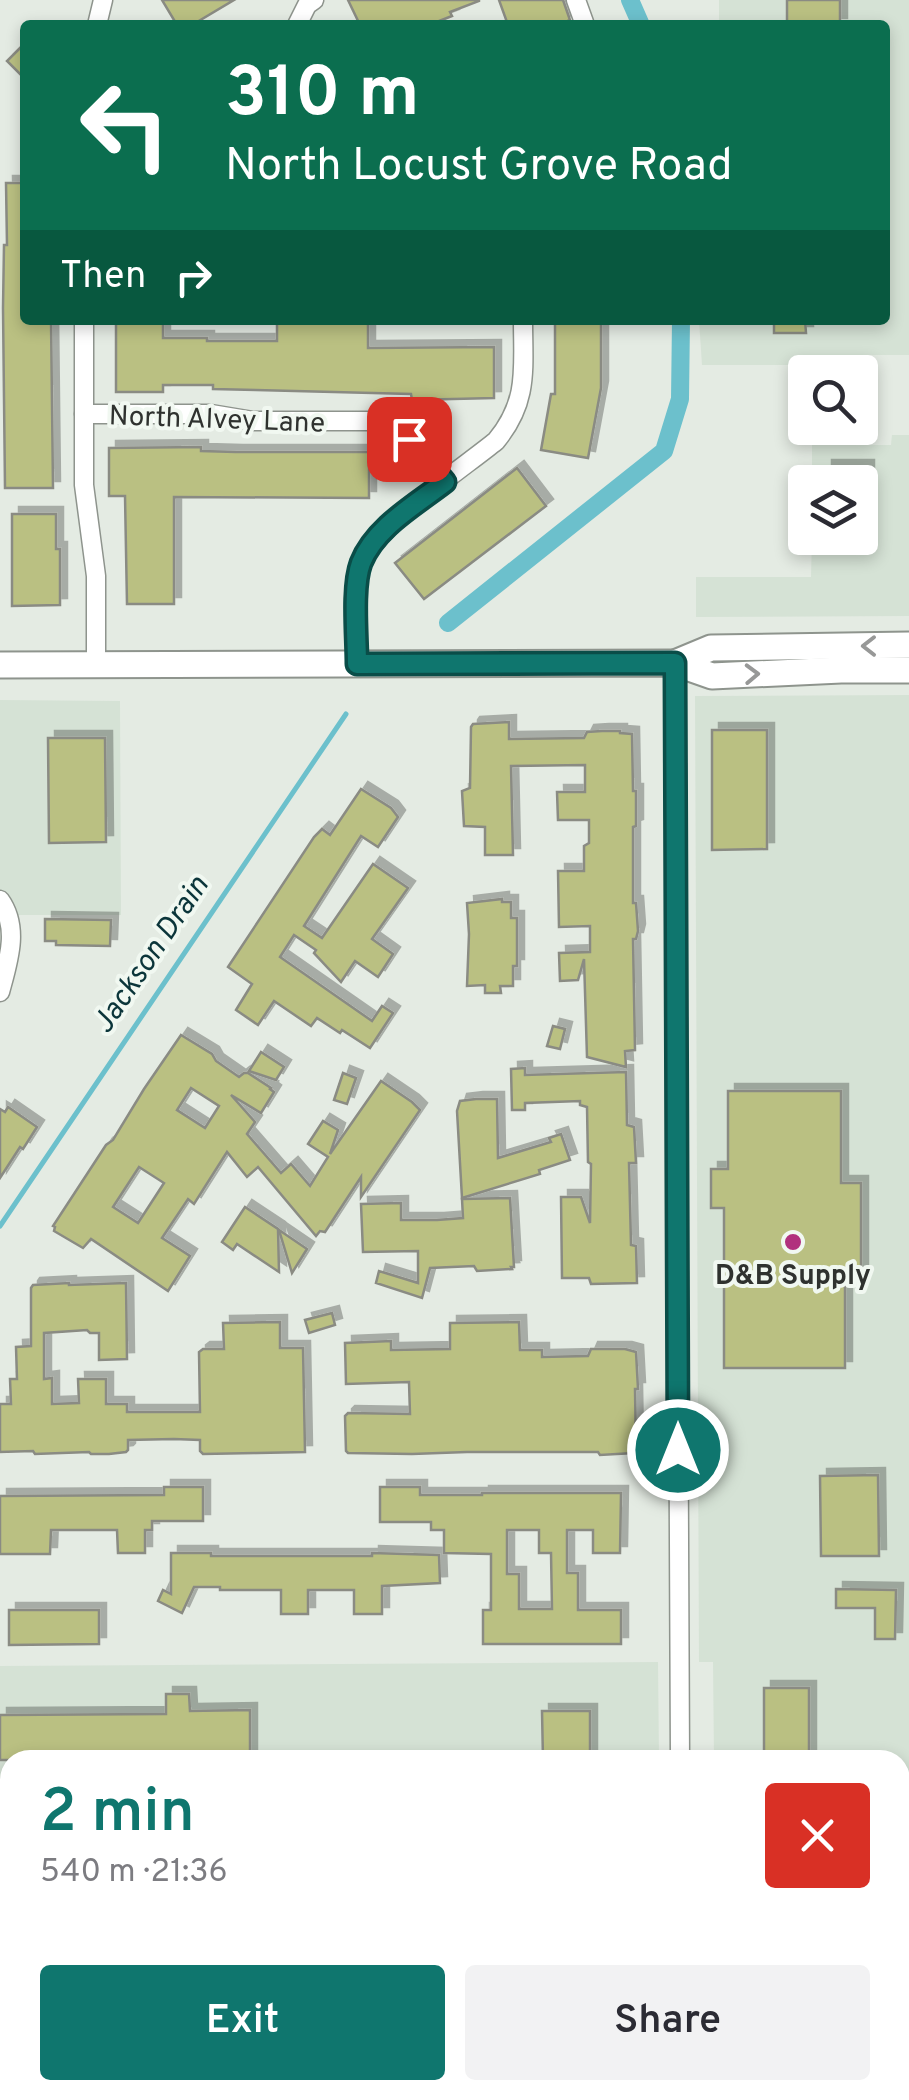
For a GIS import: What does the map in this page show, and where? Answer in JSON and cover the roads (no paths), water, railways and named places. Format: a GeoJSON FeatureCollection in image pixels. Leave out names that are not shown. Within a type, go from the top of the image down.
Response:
{"type":"FeatureCollection","features":[{"type":"Feature","properties":{"kind":"main road"},"geometry":{"type":"LineString","coordinates":[[675,663],[711,648],[909,646]]}},
{"type":"Feature","properties":{"kind":"main road"},"geometry":{"type":"LineString","coordinates":[[0,666],[675,663],[712,676],[909,670]]}},
{"type":"Feature","properties":{"kind":"street"},"geometry":{"type":"LineString","coordinates":[[300,20],[314,0]]}},
{"type":"Feature","properties":{"kind":"street"},"geometry":{"type":"LineString","coordinates":[[84,325],[84,485],[96,576],[96,666]]}},
{"type":"Feature","properties":{"kind":"street"},"geometry":{"type":"LineString","coordinates":[[357,664],[357,580],[361,563],[381,533],[496,442],[511,424],[524,383],[523,325]]}},
{"type":"Feature","properties":{"kind":"street","name":"North Alvey Lane"},"geometry":{"type":"LineString","coordinates":[[84,414],[212,414],[254,420],[373,421],[392,427],[409,439],[445,482]]}},
{"type":"Feature","properties":{"kind":"street"},"geometry":{"type":"LineString","coordinates":[[675,663],[680,1750]]}},
{"type":"Feature","properties":{"kind":"street"},"geometry":{"type":"LineString","coordinates":[[0,992],[12,925],[2,902]]}},
{"type":"Feature","properties":{"kind":"waterway","name":"Jackson Drain"},"geometry":{"type":"LineString","coordinates":[[630,0],[639,20]]}},
{"type":"Feature","properties":{"kind":"waterway","name":"Jackson Drain"},"geometry":{"type":"LineString","coordinates":[[448,623],[664,451],[680,399],[681,325]]}},
{"type":"Feature","properties":{"kind":"waterway","name":"Jackson Drain"},"geometry":{"type":"LineString","coordinates":[[0,1226],[346,714]]}},
{"type":"Feature","properties":{"kind":"place","name":"D&B Supply"},"geometry":{"type":"Point","coordinates":[793,1242]}}]}
